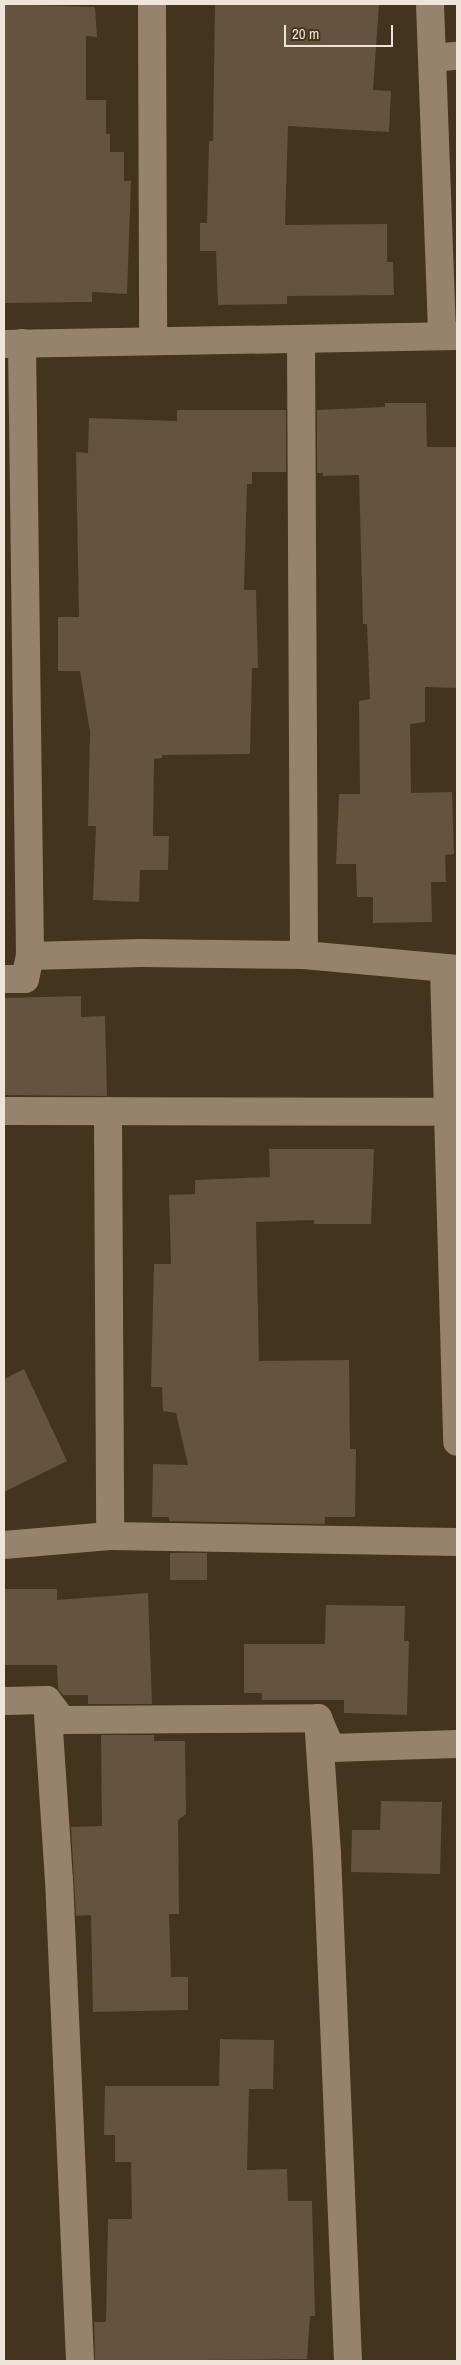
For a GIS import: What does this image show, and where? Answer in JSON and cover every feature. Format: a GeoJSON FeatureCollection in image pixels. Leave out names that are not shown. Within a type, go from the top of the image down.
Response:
{"type":"FeatureCollection","features":[{"type":"Feature","properties":{"kind":"street"},"geometry":{"type":"LineString","coordinates":[[152,4],[153,341]]}},
{"type":"Feature","properties":{"kind":"street"},"geometry":{"type":"LineString","coordinates":[[4,979],[24,979],[30,956],[13,344],[153,341],[301,341],[450,336],[445,57],[430,4]]}},
{"type":"Feature","properties":{"kind":"street"},"geometry":{"type":"LineString","coordinates":[[301,341],[304,955]]}},
{"type":"Feature","properties":{"kind":"street"},"geometry":{"type":"LineString","coordinates":[[30,956],[304,955],[451,969],[447,1112],[457,1442]]}},
{"type":"Feature","properties":{"kind":"street"},"geometry":{"type":"LineString","coordinates":[[4,1111],[447,1112]]}},
{"type":"Feature","properties":{"kind":"street"},"geometry":{"type":"LineString","coordinates":[[108,1111],[110,1536]]}},
{"type":"Feature","properties":{"kind":"street"},"geometry":{"type":"LineString","coordinates":[[4,1545],[110,1536],[457,1542]]}},
{"type":"Feature","properties":{"kind":"street"},"geometry":{"type":"LineString","coordinates":[[4,1701],[47,1700]]}},
{"type":"Feature","properties":{"kind":"street"},"geometry":{"type":"LineString","coordinates":[[47,1700],[62,1720],[318,1718]]}},
{"type":"Feature","properties":{"kind":"street"},"geometry":{"type":"LineString","coordinates":[[47,1700],[59,1889],[80,2361]]}},
{"type":"Feature","properties":{"kind":"street"},"geometry":{"type":"LineString","coordinates":[[318,1718],[331,1748],[457,1744]]}},
{"type":"Feature","properties":{"kind":"street"},"geometry":{"type":"LineString","coordinates":[[318,1718],[327,1854],[348,2361]]}},
{"type":"Feature","properties":{"kind":"building"},"geometry":{"type":"Polygon","coordinates":[[[4,4],[95,7],[97,37],[86,36],[86,100],[106,100],[106,134],[110,134],[110,152],[124,152],[124,181],[131,181],[127,294],[92,292],[92,302],[4,303],[4,4]]]}},
{"type":"Feature","properties":{"kind":"building"},"geometry":{"type":"Polygon","coordinates":[[[215,4],[379,4],[373,90],[391,91],[389,132],[288,126],[285,225],[387,224],[387,262],[393,262],[394,295],[287,296],[287,304],[218,305],[216,251],[200,251],[200,223],[207,223],[209,141],[213,141],[215,4]]]}},
{"type":"Feature","properties":{"kind":"building"},"geometry":{"type":"Polygon","coordinates":[[[385,403],[426,403],[427,447],[457,447],[457,688],[425,687],[425,722],[410,724],[411,793],[452,792],[454,854],[445,855],[446,882],[431,882],[432,922],[373,923],[373,897],[357,897],[356,864],[336,864],[339,794],[360,794],[359,701],[370,699],[367,624],[363,624],[359,475],[323,476],[323,473],[317,473],[317,410],[385,407],[385,403]]]}},
{"type":"Feature","properties":{"kind":"building"},"geometry":{"type":"Polygon","coordinates":[[[177,410],[286,410],[286,472],[252,472],[252,484],[247,484],[244,590],[256,590],[258,668],[252,668],[250,754],[162,755],[162,758],[154,759],[153,836],[169,836],[168,870],[140,870],[139,902],[93,900],[96,826],[88,826],[90,732],[80,671],[58,671],[58,617],[79,617],[76,452],[88,453],[89,418],[177,421],[177,410]]]}},
{"type":"Feature","properties":{"kind":"building"},"geometry":{"type":"Polygon","coordinates":[[[81,996],[81,1017],[105,1016],[107,1096],[4,1095],[4,998],[81,996]]]}},
{"type":"Feature","properties":{"kind":"building"},"geometry":{"type":"Polygon","coordinates":[[[269,1149],[374,1149],[371,1224],[314,1224],[314,1220],[256,1222],[259,1361],[349,1360],[350,1449],[356,1449],[355,1517],[325,1517],[325,1524],[169,1521],[169,1517],[152,1517],[153,1464],[188,1465],[176,1413],[163,1411],[162,1387],[151,1387],[154,1264],[171,1264],[169,1195],[195,1194],[195,1180],[270,1177],[269,1149]]]}},
{"type":"Feature","properties":{"kind":"building"},"geometry":{"type":"Polygon","coordinates":[[[24,1369],[67,1461],[4,1492],[4,1379],[24,1369]]]}},
{"type":"Feature","properties":{"kind":"building"},"geometry":{"type":"Polygon","coordinates":[[[170,1553],[207,1553],[207,1580],[170,1580],[170,1553]]]}},
{"type":"Feature","properties":{"kind":"building"},"geometry":{"type":"Polygon","coordinates":[[[4,1589],[57,1589],[57,1600],[148,1593],[152,1704],[88,1704],[88,1695],[63,1695],[58,1689],[57,1665],[4,1665],[4,1589]]]}},
{"type":"Feature","properties":{"kind":"building"},"geometry":{"type":"Polygon","coordinates":[[[326,1605],[405,1606],[404,1641],[409,1641],[407,1715],[344,1713],[344,1700],[262,1700],[262,1693],[244,1693],[244,1644],[325,1644],[326,1605]]]}},
{"type":"Feature","properties":{"kind":"building"},"geometry":{"type":"Polygon","coordinates":[[[101,1735],[154,1735],[154,1741],[185,1741],[186,1814],[178,1820],[179,1914],[169,1914],[171,1977],[188,1977],[188,2010],[93,2012],[91,1915],[76,1916],[71,1827],[102,1826],[101,1735]]]}},
{"type":"Feature","properties":{"kind":"building"},"geometry":{"type":"Polygon","coordinates":[[[381,1801],[442,1802],[440,1874],[351,1872],[352,1830],[380,1830],[381,1801]]]}},
{"type":"Feature","properties":{"kind":"building"},"geometry":{"type":"Polygon","coordinates":[[[220,2039],[274,2040],[273,2089],[249,2089],[247,2170],[287,2169],[288,2201],[312,2201],[315,2316],[310,2316],[307,2359],[95,2361],[94,2322],[106,2322],[108,2219],[132,2219],[131,2162],[115,2162],[115,2135],[104,2135],[105,2086],[219,2086],[220,2039]]]}}]}
